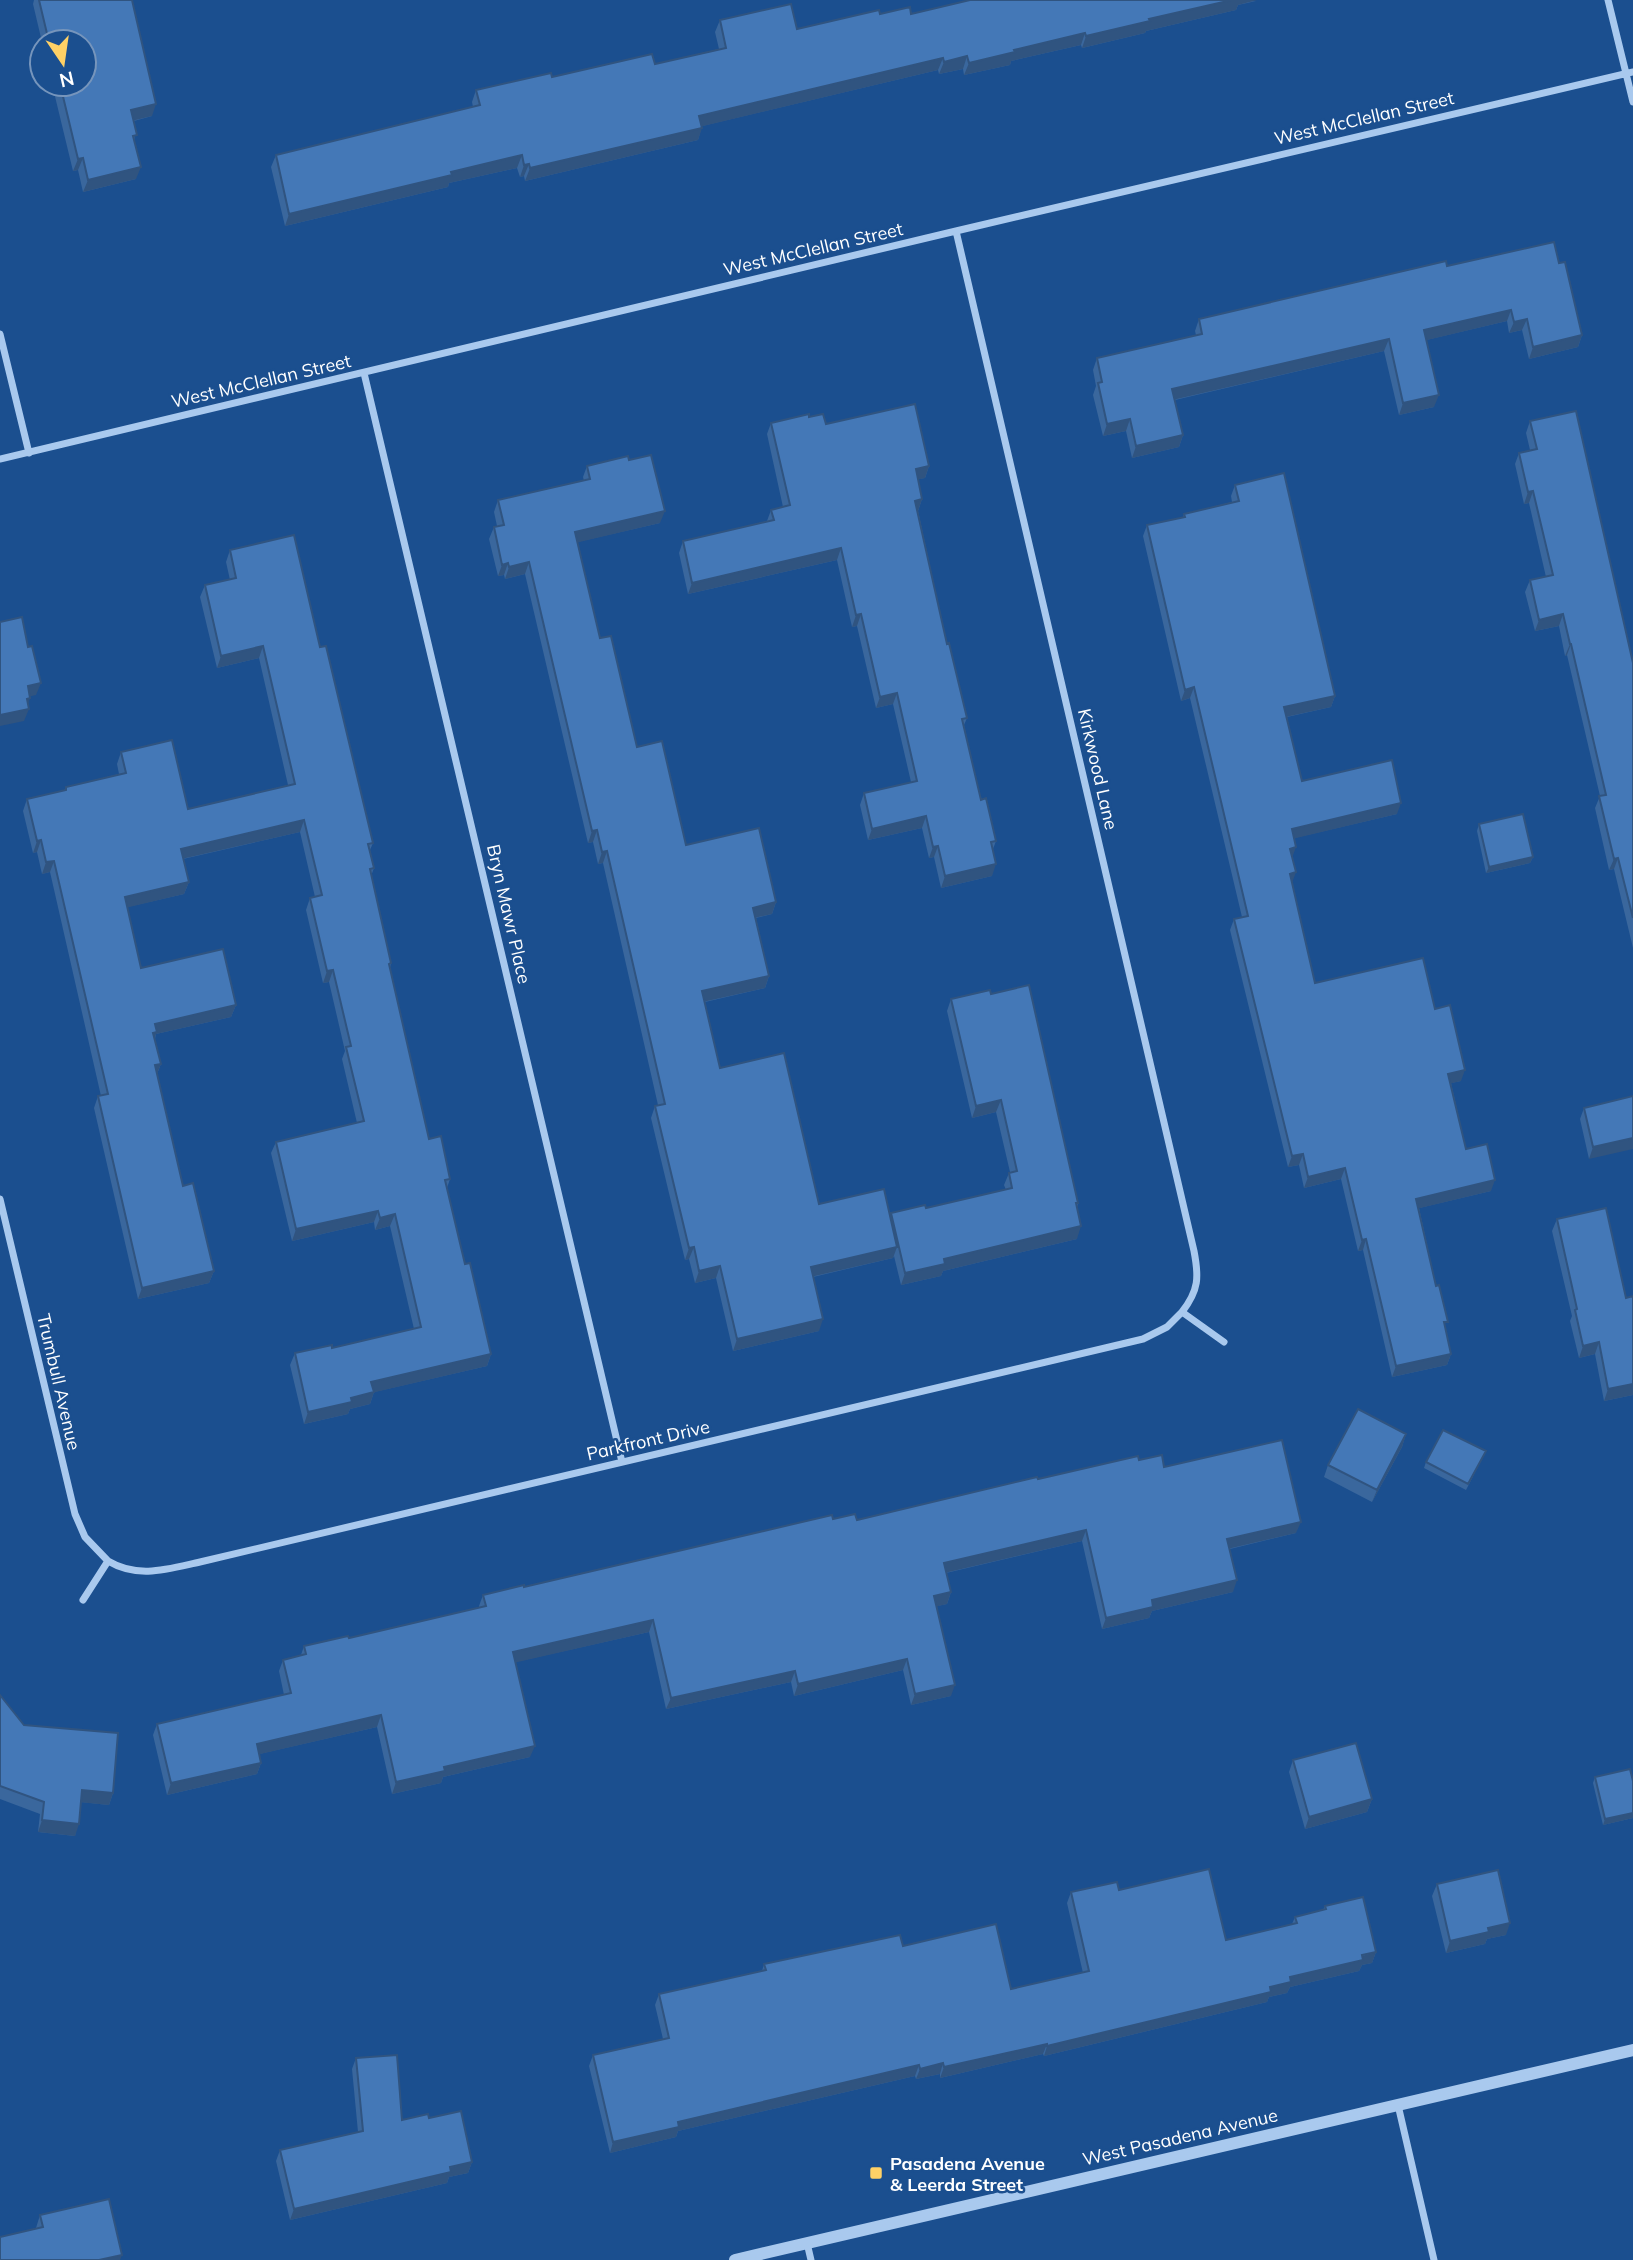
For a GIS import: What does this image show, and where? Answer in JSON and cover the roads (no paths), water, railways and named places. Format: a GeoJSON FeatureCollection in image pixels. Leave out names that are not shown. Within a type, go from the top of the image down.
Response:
{"type":"FeatureCollection","features":[{"type":"Feature","properties":{"kind":"street"},"geometry":{"type":"LineString","coordinates":[[1608,0],[1629,72],[1633,102]]}},
{"type":"Feature","properties":{"kind":"street","name":"West McClellan Street"},"geometry":{"type":"LineString","coordinates":[[0,459],[1629,72]]}},
{"type":"Feature","properties":{"kind":"street","name":"Kirkwood Lane"},"geometry":{"type":"LineString","coordinates":[[956,231],[1194,1251],[1198,1271],[1196,1290],[1182,1312]]}},
{"type":"Feature","properties":{"kind":"street"},"geometry":{"type":"LineString","coordinates":[[0,334],[29,453]]}},
{"type":"Feature","properties":{"kind":"street","name":"Bryn Mawr Place"},"geometry":{"type":"LineString","coordinates":[[364,373],[622,1462]]}},
{"type":"Feature","properties":{"kind":"street","name":"Trumbull Avenue"},"geometry":{"type":"LineString","coordinates":[[0,1199],[75,1514],[85,1537],[108,1561]]}},
{"type":"Feature","properties":{"kind":"street"},"geometry":{"type":"LineString","coordinates":[[1182,1312],[1224,1342]]}},
{"type":"Feature","properties":{"kind":"street","name":"Parkfront Drive"},"geometry":{"type":"LineString","coordinates":[[108,1561],[139,1572],[168,1569],[1143,1339],[1167,1327],[1182,1312]]}},
{"type":"Feature","properties":{"kind":"street"},"geometry":{"type":"LineString","coordinates":[[83,1600],[108,1561]]}},
{"type":"Feature","properties":{"kind":"street","name":"West Pasadena Avenue"},"geometry":{"type":"LineString","coordinates":[[735,2260],[1633,2050]]}},
{"type":"Feature","properties":{"kind":"street"},"geometry":{"type":"LineString","coordinates":[[1398,2105],[1434,2260]]}},
{"type":"Feature","properties":{"kind":"street"},"geometry":{"type":"LineString","coordinates":[[807,2243],[811,2260]]}},
{"type":"Feature","properties":{"kind":"place","name":"Pasadena Avenue & Leerda Street"},"geometry":{"type":"Point","coordinates":[876,2173]}}]}
